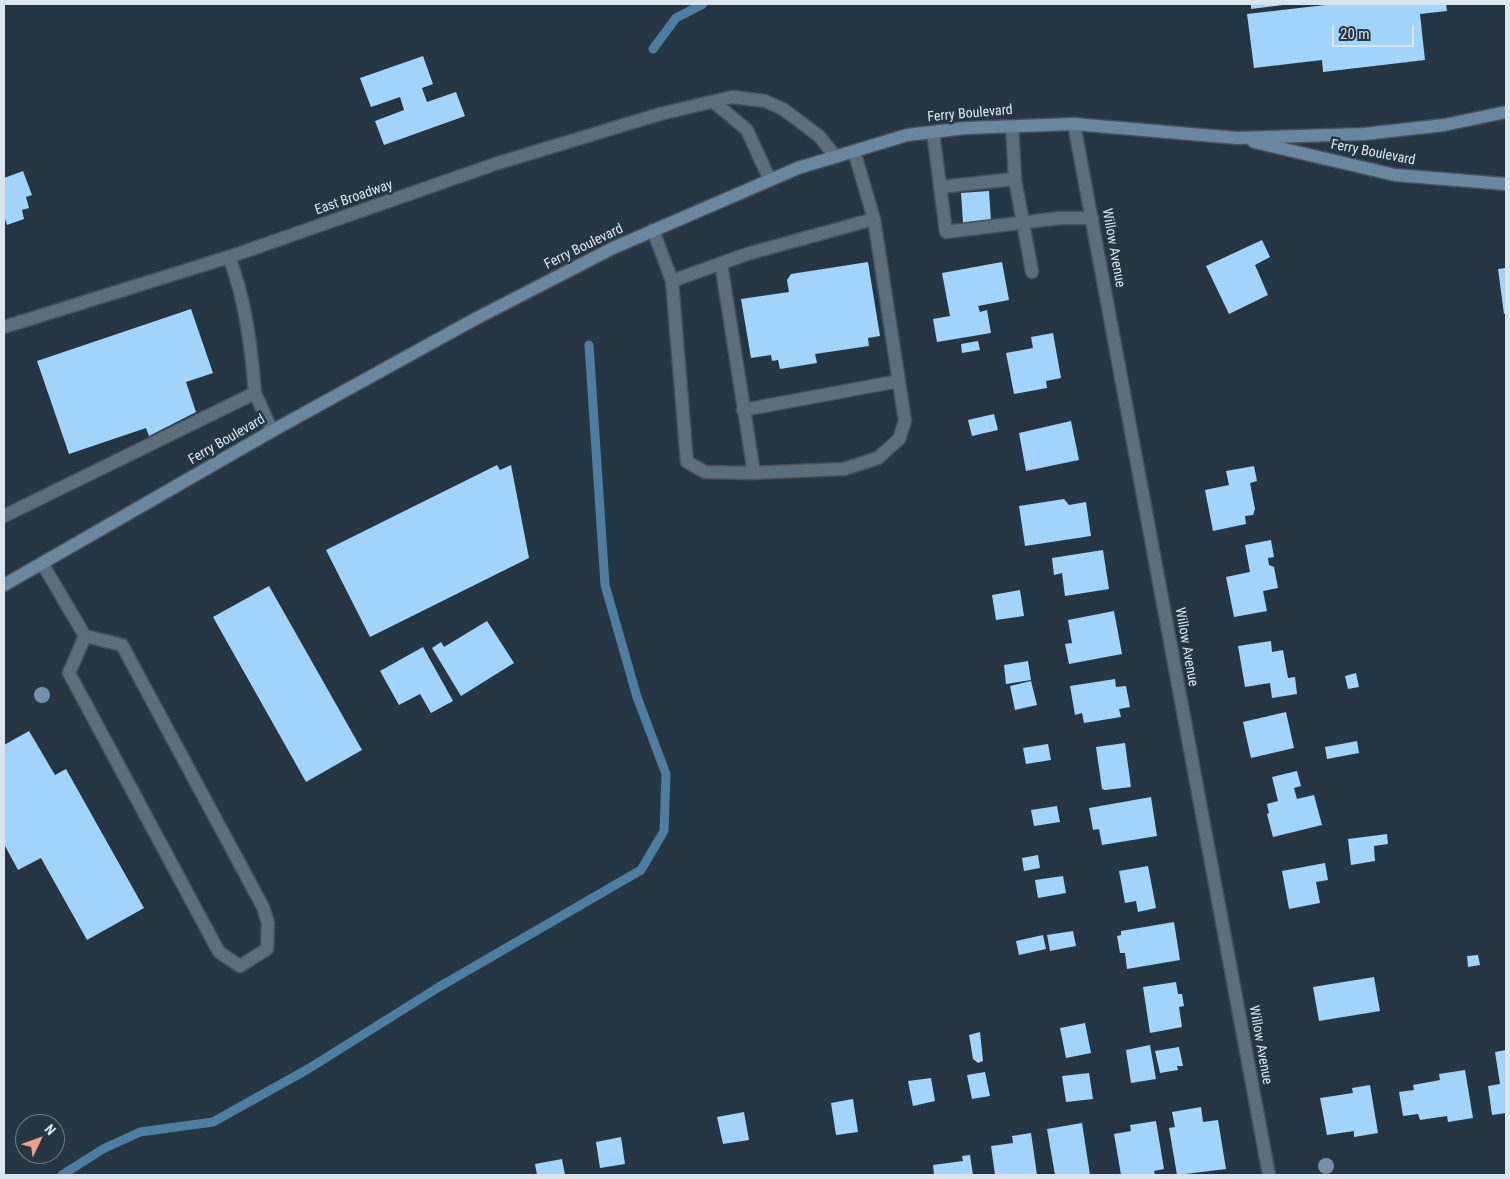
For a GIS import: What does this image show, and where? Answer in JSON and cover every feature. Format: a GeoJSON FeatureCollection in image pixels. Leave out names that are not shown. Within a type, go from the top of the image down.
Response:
{"type":"FeatureCollection","features":[{"type":"Feature","properties":{"kind":"main road","name":"Ferry Boulevard"},"geometry":{"type":"LineString","coordinates":[[4,585],[272,431],[484,315],[613,248],[798,168],[907,135],[933,132],[1012,126],[1074,124],[1237,138],[1364,134],[1444,125],[1506,112]]}},
{"type":"Feature","properties":{"kind":"main road","name":"Ferry Boulevard"},"geometry":{"type":"LineString","coordinates":[[1237,138],[1395,175],[1506,184]]}},
{"type":"Feature","properties":{"kind":"street","name":"East Broadway"},"geometry":{"type":"LineString","coordinates":[[4,327],[229,257],[495,164],[660,114],[715,103],[732,97],[765,101],[783,109],[819,136],[836,157]]}},
{"type":"Feature","properties":{"kind":"street"},"geometry":{"type":"LineString","coordinates":[[715,103],[747,130],[770,180]]}},
{"type":"Feature","properties":{"kind":"street","name":"Willow Avenue"},"geometry":{"type":"LineString","coordinates":[[1074,124],[1269,1175]]}},
{"type":"Feature","properties":{"kind":"street"},"geometry":{"type":"LineString","coordinates":[[1012,126],[1015,179],[1032,272]]}},
{"type":"Feature","properties":{"kind":"street"},"geometry":{"type":"LineString","coordinates":[[933,132],[946,232],[1060,218],[1092,218]]}},
{"type":"Feature","properties":{"kind":"street"},"geometry":{"type":"LineString","coordinates":[[653,230],[672,281],[687,462],[705,472],[754,473],[844,468],[878,458],[899,439],[905,421],[874,220],[854,151]]}},
{"type":"Feature","properties":{"kind":"street"},"geometry":{"type":"LineString","coordinates":[[940,187],[1015,179]]}},
{"type":"Feature","properties":{"kind":"street"},"geometry":{"type":"LineString","coordinates":[[672,281],[721,263],[874,220]]}},
{"type":"Feature","properties":{"kind":"street"},"geometry":{"type":"LineString","coordinates":[[229,257],[238,279],[251,340],[255,393],[272,431]]}},
{"type":"Feature","properties":{"kind":"street"},"geometry":{"type":"LineString","coordinates":[[721,263],[754,473]]}},
{"type":"Feature","properties":{"kind":"street"},"geometry":{"type":"LineString","coordinates":[[743,410],[899,381]]}},
{"type":"Feature","properties":{"kind":"street"},"geometry":{"type":"LineString","coordinates":[[4,516],[255,393]]}},
{"type":"Feature","properties":{"kind":"street"},"geometry":{"type":"LineString","coordinates":[[42,563],[86,636],[122,645],[263,907],[268,923],[267,949],[240,966],[219,952],[69,673],[86,636]]}},
{"type":"Feature","properties":{"kind":"building"},"geometry":{"type":"Polygon","coordinates":[[[1251,4],[1283,4],[1283,5],[1251,9],[1251,4]]]}},
{"type":"Feature","properties":{"kind":"building"},"geometry":{"type":"Polygon","coordinates":[[[1334,4],[1446,4],[1447,11],[1420,14],[1425,60],[1323,72],[1322,60],[1254,68],[1247,14],[1334,4]]]}},
{"type":"Feature","properties":{"kind":"building"},"geometry":{"type":"Polygon","coordinates":[[[423,56],[433,84],[422,88],[427,102],[456,92],[465,116],[384,145],[375,121],[404,110],[400,97],[371,107],[360,78],[423,56]]]}},
{"type":"Feature","properties":{"kind":"building"},"geometry":{"type":"Polygon","coordinates":[[[23,171],[32,195],[26,197],[29,208],[22,210],[24,219],[7,225],[4,216],[4,178],[23,171]]]}},
{"type":"Feature","properties":{"kind":"building"},"geometry":{"type":"Polygon","coordinates":[[[989,191],[991,221],[963,223],[961,193],[989,191]]]}},
{"type":"Feature","properties":{"kind":"building"},"geometry":{"type":"Polygon","coordinates":[[[1262,240],[1270,257],[1255,265],[1268,295],[1229,314],[1206,266],[1262,240]]]}},
{"type":"Feature","properties":{"kind":"building"},"geometry":{"type":"Polygon","coordinates":[[[868,262],[880,336],[868,338],[869,346],[815,354],[817,363],[780,369],[778,360],[772,361],[771,355],[751,358],[741,299],[789,292],[787,280],[791,274],[868,262]]]}},
{"type":"Feature","properties":{"kind":"building"},"geometry":{"type":"Polygon","coordinates":[[[1002,262],[1009,300],[978,306],[980,312],[987,310],[991,333],[937,342],[933,319],[950,316],[942,273],[1002,262]]]}},
{"type":"Feature","properties":{"kind":"building"},"geometry":{"type":"Polygon","coordinates":[[[1506,268],[1506,313],[1504,314],[1498,269],[1506,268]]]}},
{"type":"Feature","properties":{"kind":"building"},"geometry":{"type":"Polygon","coordinates":[[[191,309],[213,373],[186,382],[196,412],[149,436],[146,428],[69,454],[37,361],[191,309]]]}},
{"type":"Feature","properties":{"kind":"building"},"geometry":{"type":"Polygon","coordinates":[[[1053,333],[1061,378],[1046,381],[1047,388],[1014,394],[1006,353],[1033,348],[1031,337],[1053,333]]]}},
{"type":"Feature","properties":{"kind":"building"},"geometry":{"type":"Polygon","coordinates":[[[978,341],[980,350],[962,353],[961,344],[978,341]]]}},
{"type":"Feature","properties":{"kind":"building"},"geometry":{"type":"Polygon","coordinates":[[[994,414],[998,430],[972,436],[968,420],[994,414]]]}},
{"type":"Feature","properties":{"kind":"building"},"geometry":{"type":"Polygon","coordinates":[[[1071,421],[1079,460],[1026,471],[1019,433],[1071,421]]]}},
{"type":"Feature","properties":{"kind":"building"},"geometry":{"type":"Polygon","coordinates":[[[497,465],[500,470],[511,465],[529,558],[370,637],[326,550],[497,465]]]}},
{"type":"Feature","properties":{"kind":"building"},"geometry":{"type":"Polygon","coordinates":[[[1254,466],[1257,481],[1250,483],[1255,509],[1253,515],[1245,516],[1246,524],[1213,531],[1205,490],[1229,485],[1226,471],[1254,466]]]}},
{"type":"Feature","properties":{"kind":"building"},"geometry":{"type":"Polygon","coordinates":[[[1064,499],[1069,505],[1086,502],[1091,536],[1025,546],[1019,506],[1064,499]]]}},
{"type":"Feature","properties":{"kind":"building"},"geometry":{"type":"Polygon","coordinates":[[[1271,540],[1274,557],[1268,558],[1269,565],[1274,567],[1278,588],[1263,591],[1267,611],[1234,617],[1226,577],[1250,572],[1245,545],[1271,540]]]}},
{"type":"Feature","properties":{"kind":"building"},"geometry":{"type":"Polygon","coordinates":[[[1103,550],[1109,589],[1065,596],[1062,573],[1054,575],[1052,558],[1103,550]]]}},
{"type":"Feature","properties":{"kind":"building"},"geometry":{"type":"Polygon","coordinates":[[[269,586],[362,750],[306,782],[213,617],[269,586]]]}},
{"type":"Feature","properties":{"kind":"building"},"geometry":{"type":"Polygon","coordinates":[[[1020,590],[1024,616],[996,620],[992,595],[1020,590]]]}},
{"type":"Feature","properties":{"kind":"building"},"geometry":{"type":"Polygon","coordinates":[[[1114,611],[1122,654],[1069,664],[1065,644],[1072,643],[1068,620],[1114,611]]]}},
{"type":"Feature","properties":{"kind":"building"},"geometry":{"type":"Polygon","coordinates":[[[487,621],[514,663],[461,696],[432,648],[441,642],[444,647],[487,621]]]}},
{"type":"Feature","properties":{"kind":"building"},"geometry":{"type":"Polygon","coordinates":[[[1271,641],[1272,652],[1283,650],[1288,678],[1295,677],[1297,694],[1272,698],[1270,683],[1245,687],[1238,646],[1271,641]]]}},
{"type":"Feature","properties":{"kind":"building"},"geometry":{"type":"Polygon","coordinates":[[[423,647],[453,701],[431,713],[420,694],[399,705],[380,671],[423,647]]]}},
{"type":"Feature","properties":{"kind":"building"},"geometry":{"type":"Polygon","coordinates":[[[1028,661],[1031,680],[1006,684],[1004,665],[1028,661]]]}},
{"type":"Feature","properties":{"kind":"building"},"geometry":{"type":"Polygon","coordinates":[[[1356,673],[1359,687],[1348,689],[1345,676],[1356,673]]]}},
{"type":"Feature","properties":{"kind":"building"},"geometry":{"type":"Polygon","coordinates":[[[1115,679],[1116,687],[1126,686],[1130,707],[1119,709],[1121,717],[1084,723],[1082,713],[1075,715],[1070,686],[1115,679]]]}},
{"type":"Feature","properties":{"kind":"building"},"geometry":{"type":"Polygon","coordinates":[[[1031,681],[1037,705],[1015,710],[1010,686],[1031,681]]]}},
{"type":"Feature","properties":{"kind":"building"},"geometry":{"type":"Polygon","coordinates":[[[1286,712],[1294,748],[1251,758],[1243,722],[1286,712]]]}},
{"type":"Feature","properties":{"kind":"building"},"geometry":{"type":"Polygon","coordinates":[[[29,731],[55,775],[66,769],[144,908],[87,940],[41,858],[18,870],[4,844],[4,745],[29,731]]]}},
{"type":"Feature","properties":{"kind":"building"},"geometry":{"type":"Polygon","coordinates":[[[1357,741],[1359,753],[1327,759],[1325,747],[1357,741]]]}},
{"type":"Feature","properties":{"kind":"building"},"geometry":{"type":"Polygon","coordinates":[[[1125,743],[1131,787],[1102,789],[1096,747],[1125,743]]]}},
{"type":"Feature","properties":{"kind":"building"},"geometry":{"type":"Polygon","coordinates":[[[1048,744],[1051,760],[1026,764],[1023,748],[1048,744]]]}},
{"type":"Feature","properties":{"kind":"building"},"geometry":{"type":"Polygon","coordinates":[[[1297,771],[1301,786],[1294,788],[1297,799],[1314,795],[1322,825],[1273,837],[1267,814],[1269,813],[1267,804],[1278,801],[1272,777],[1297,771]]]}},
{"type":"Feature","properties":{"kind":"building"},"geometry":{"type":"Polygon","coordinates":[[[1151,797],[1157,836],[1102,845],[1099,829],[1093,830],[1089,808],[1151,797]]]}},
{"type":"Feature","properties":{"kind":"building"},"geometry":{"type":"Polygon","coordinates":[[[1057,806],[1060,822],[1034,826],[1031,810],[1057,806]]]}},
{"type":"Feature","properties":{"kind":"building"},"geometry":{"type":"Polygon","coordinates":[[[1387,834],[1388,844],[1374,846],[1375,861],[1351,865],[1348,839],[1387,834]]]}},
{"type":"Feature","properties":{"kind":"building"},"geometry":{"type":"Polygon","coordinates":[[[1038,855],[1040,868],[1024,871],[1022,858],[1038,855]]]}},
{"type":"Feature","properties":{"kind":"building"},"geometry":{"type":"Polygon","coordinates":[[[1325,863],[1328,880],[1316,882],[1320,903],[1289,909],[1282,871],[1325,863]]]}},
{"type":"Feature","properties":{"kind":"building"},"geometry":{"type":"Polygon","coordinates":[[[1148,866],[1156,908],[1138,912],[1136,901],[1125,903],[1119,871],[1148,866]]]}},
{"type":"Feature","properties":{"kind":"building"},"geometry":{"type":"Polygon","coordinates":[[[1063,876],[1066,893],[1038,898],[1035,880],[1063,876]]]}},
{"type":"Feature","properties":{"kind":"building"},"geometry":{"type":"Polygon","coordinates":[[[1174,922],[1180,960],[1127,969],[1125,953],[1120,953],[1117,936],[1121,935],[1121,931],[1174,922]]]}},
{"type":"Feature","properties":{"kind":"building"},"geometry":{"type":"Polygon","coordinates":[[[1073,931],[1076,946],[1050,951],[1047,935],[1073,931]]]}},
{"type":"Feature","properties":{"kind":"building"},"geometry":{"type":"Polygon","coordinates":[[[1043,935],[1046,949],[1019,955],[1016,941],[1043,935]]]}},
{"type":"Feature","properties":{"kind":"building"},"geometry":{"type":"Polygon","coordinates":[[[1478,955],[1480,965],[1468,967],[1467,956],[1478,955]]]}},
{"type":"Feature","properties":{"kind":"building"},"geometry":{"type":"Polygon","coordinates":[[[1374,977],[1380,1011],[1319,1021],[1313,987],[1374,977]]]}},
{"type":"Feature","properties":{"kind":"building"},"geometry":{"type":"Polygon","coordinates":[[[1176,982],[1178,994],[1182,994],[1184,1006],[1179,1007],[1182,1027],[1150,1033],[1143,987],[1176,982]]]}},
{"type":"Feature","properties":{"kind":"building"},"geometry":{"type":"Polygon","coordinates":[[[1085,1023],[1091,1053],[1066,1058],[1060,1028],[1085,1023]]]}},
{"type":"Feature","properties":{"kind":"building"},"geometry":{"type":"Polygon","coordinates":[[[980,1032],[983,1061],[978,1063],[973,1059],[969,1035],[980,1032]]]}},
{"type":"Feature","properties":{"kind":"building"},"geometry":{"type":"Polygon","coordinates":[[[1150,1045],[1156,1079],[1131,1083],[1126,1050],[1150,1045]]]}},
{"type":"Feature","properties":{"kind":"building"},"geometry":{"type":"Polygon","coordinates":[[[1179,1047],[1183,1066],[1177,1066],[1178,1070],[1160,1073],[1155,1051],[1179,1047]]]}},
{"type":"Feature","properties":{"kind":"building"},"geometry":{"type":"Polygon","coordinates":[[[1506,1050],[1506,1113],[1492,1115],[1488,1086],[1500,1084],[1495,1052],[1506,1050]]]}},
{"type":"Feature","properties":{"kind":"building"},"geometry":{"type":"Polygon","coordinates":[[[1465,1070],[1473,1118],[1448,1122],[1447,1116],[1420,1120],[1418,1114],[1403,1116],[1399,1092],[1414,1090],[1413,1085],[1440,1080],[1439,1074],[1465,1070]]]}},
{"type":"Feature","properties":{"kind":"building"},"geometry":{"type":"Polygon","coordinates":[[[985,1072],[990,1096],[972,1099],[967,1075],[985,1072]]]}},
{"type":"Feature","properties":{"kind":"building"},"geometry":{"type":"Polygon","coordinates":[[[1089,1073],[1093,1099],[1066,1102],[1062,1076],[1089,1073]]]}},
{"type":"Feature","properties":{"kind":"building"},"geometry":{"type":"Polygon","coordinates":[[[931,1078],[935,1101],[913,1106],[908,1081],[931,1078]]]}},
{"type":"Feature","properties":{"kind":"building"},"geometry":{"type":"Polygon","coordinates":[[[1370,1085],[1378,1133],[1354,1137],[1354,1131],[1327,1135],[1320,1098],[1353,1093],[1352,1088],[1370,1085]]]}},
{"type":"Feature","properties":{"kind":"building"},"geometry":{"type":"Polygon","coordinates":[[[853,1099],[858,1132],[836,1135],[831,1103],[853,1099]]]}},
{"type":"Feature","properties":{"kind":"building"},"geometry":{"type":"Polygon","coordinates":[[[1201,1107],[1203,1122],[1218,1120],[1226,1169],[1177,1175],[1169,1128],[1175,1127],[1172,1112],[1201,1107]]]}},
{"type":"Feature","properties":{"kind":"building"},"geometry":{"type":"Polygon","coordinates":[[[744,1112],[749,1140],[723,1144],[717,1117],[744,1112]]]}},
{"type":"Feature","properties":{"kind":"building"},"geometry":{"type":"Polygon","coordinates":[[[1156,1121],[1164,1169],[1154,1171],[1155,1175],[1121,1175],[1114,1134],[1131,1131],[1130,1125],[1156,1121]]]}},
{"type":"Feature","properties":{"kind":"building"},"geometry":{"type":"Polygon","coordinates":[[[1082,1123],[1090,1175],[1055,1175],[1047,1129],[1082,1123]]]}},
{"type":"Feature","properties":{"kind":"building"},"geometry":{"type":"Polygon","coordinates":[[[1031,1133],[1037,1175],[995,1175],[991,1146],[1013,1143],[1012,1136],[1031,1133]]]}},
{"type":"Feature","properties":{"kind":"building"},"geometry":{"type":"Polygon","coordinates":[[[621,1137],[625,1164],[600,1168],[596,1142],[621,1137]]]}},
{"type":"Feature","properties":{"kind":"building"},"geometry":{"type":"Polygon","coordinates":[[[970,1155],[973,1175],[934,1175],[933,1165],[963,1161],[962,1156],[970,1155]]]}},
{"type":"Feature","properties":{"kind":"building"},"geometry":{"type":"Polygon","coordinates":[[[562,1159],[565,1175],[537,1175],[535,1164],[562,1159]]]}},
{"type":"Feature","properties":{"kind":"waterway"},"geometry":{"type":"LineString","coordinates":[[653,49],[676,18],[703,4]]}},
{"type":"Feature","properties":{"kind":"waterway"},"geometry":{"type":"LineString","coordinates":[[62,1175],[103,1149],[140,1132],[213,1122],[308,1069],[439,987],[641,870],[664,831],[666,774],[637,697],[605,585],[589,345]]}}]}
